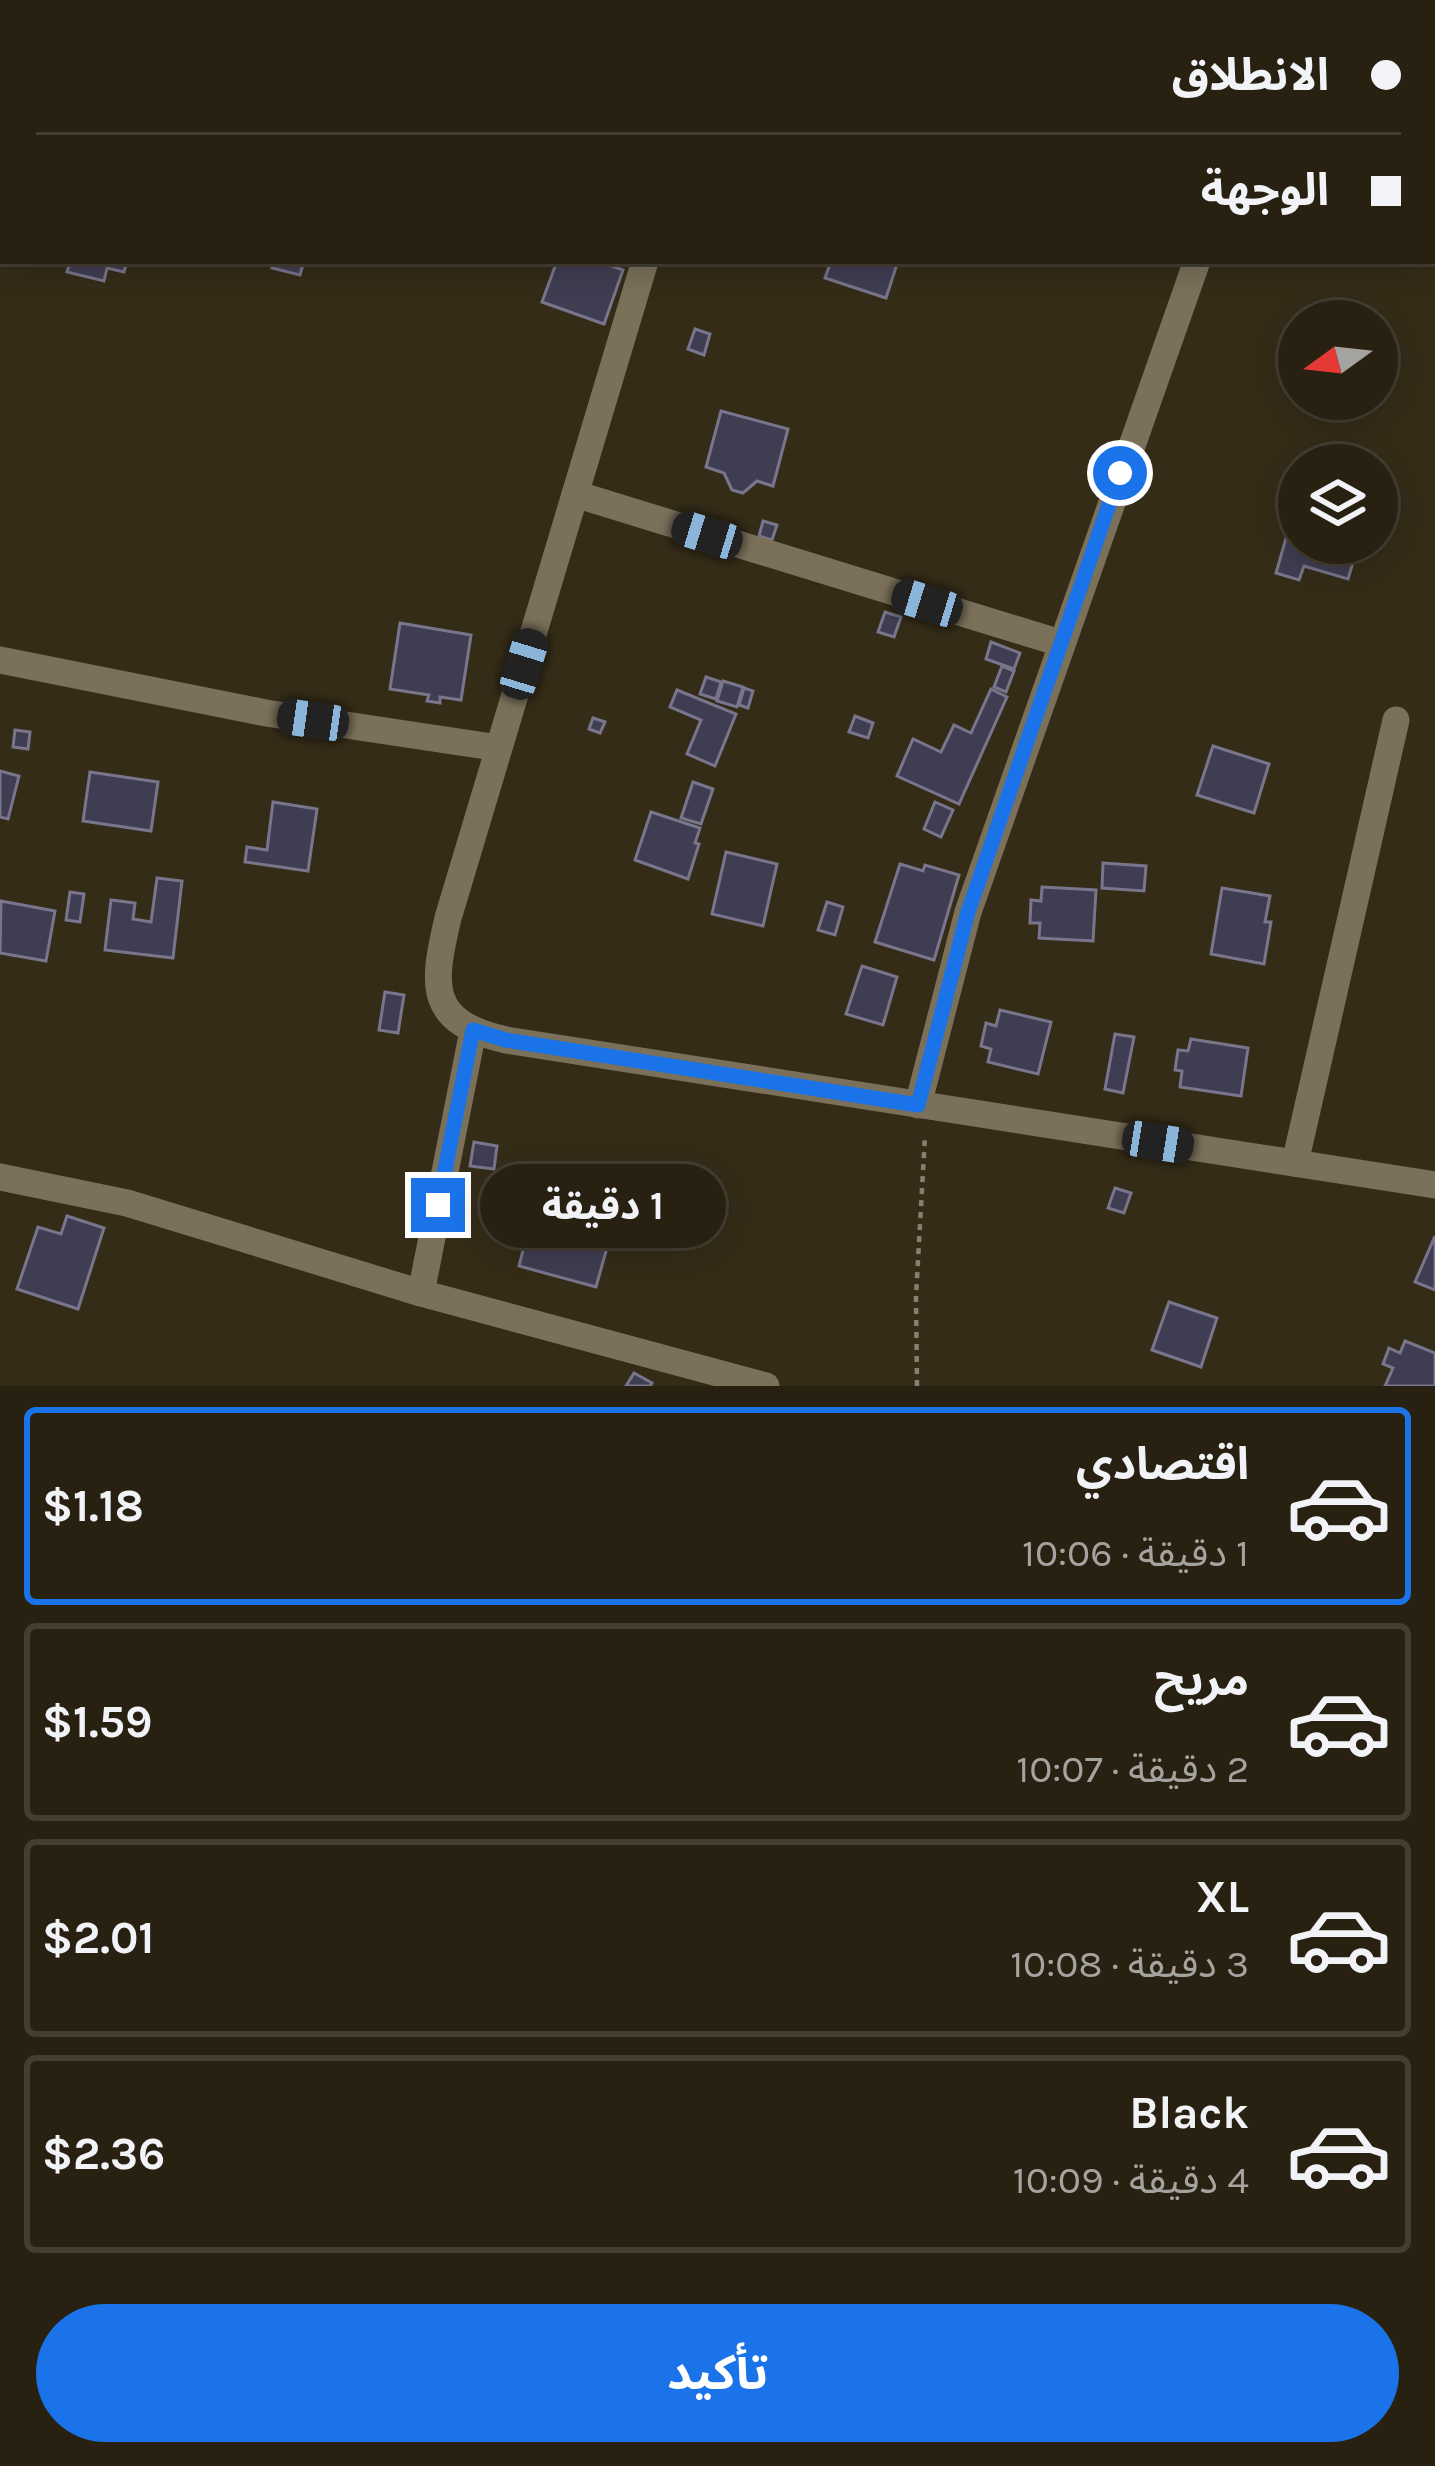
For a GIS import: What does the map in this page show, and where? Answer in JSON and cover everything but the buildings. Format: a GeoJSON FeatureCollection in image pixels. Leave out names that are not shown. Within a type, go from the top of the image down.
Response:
{"type":"FeatureCollection","features":[{"type":"Feature","properties":{"kind":"street"},"geometry":{"type":"LineString","coordinates":[[644,264],[448,918],[438,972],[447,1013],[473,1030],[506,1040],[1435,1185]]}},
{"type":"Feature","properties":{"kind":"street"},"geometry":{"type":"LineString","coordinates":[[923,1106],[968,912],[1196,264]]}},
{"type":"Feature","properties":{"kind":"street"},"geometry":{"type":"LineString","coordinates":[[575,494],[1060,644]]}},
{"type":"Feature","properties":{"kind":"street"},"geometry":{"type":"LineString","coordinates":[[0,660],[266,713],[499,748]]}},
{"type":"Feature","properties":{"kind":"street"},"geometry":{"type":"LineString","coordinates":[[1295,1163],[1396,720]]}},
{"type":"Feature","properties":{"kind":"street"},"geometry":{"type":"LineString","coordinates":[[421,1293],[473,1030]]}},
{"type":"Feature","properties":{"kind":"street"},"geometry":{"type":"LineString","coordinates":[[0,1177],[127,1203],[421,1293],[766,1386]]}},
{"type":"Feature","properties":{"kind":"path"},"geometry":{"type":"LineString","coordinates":[[917,1386],[923,1106]]}},
{"type":"Feature","properties":{"kind":"route"},"geometry":{"type":"LineString","coordinates":[[438,1205],[473,1030],[506,1040],[918,1105],[968,912],[1120,473]]}}]}
